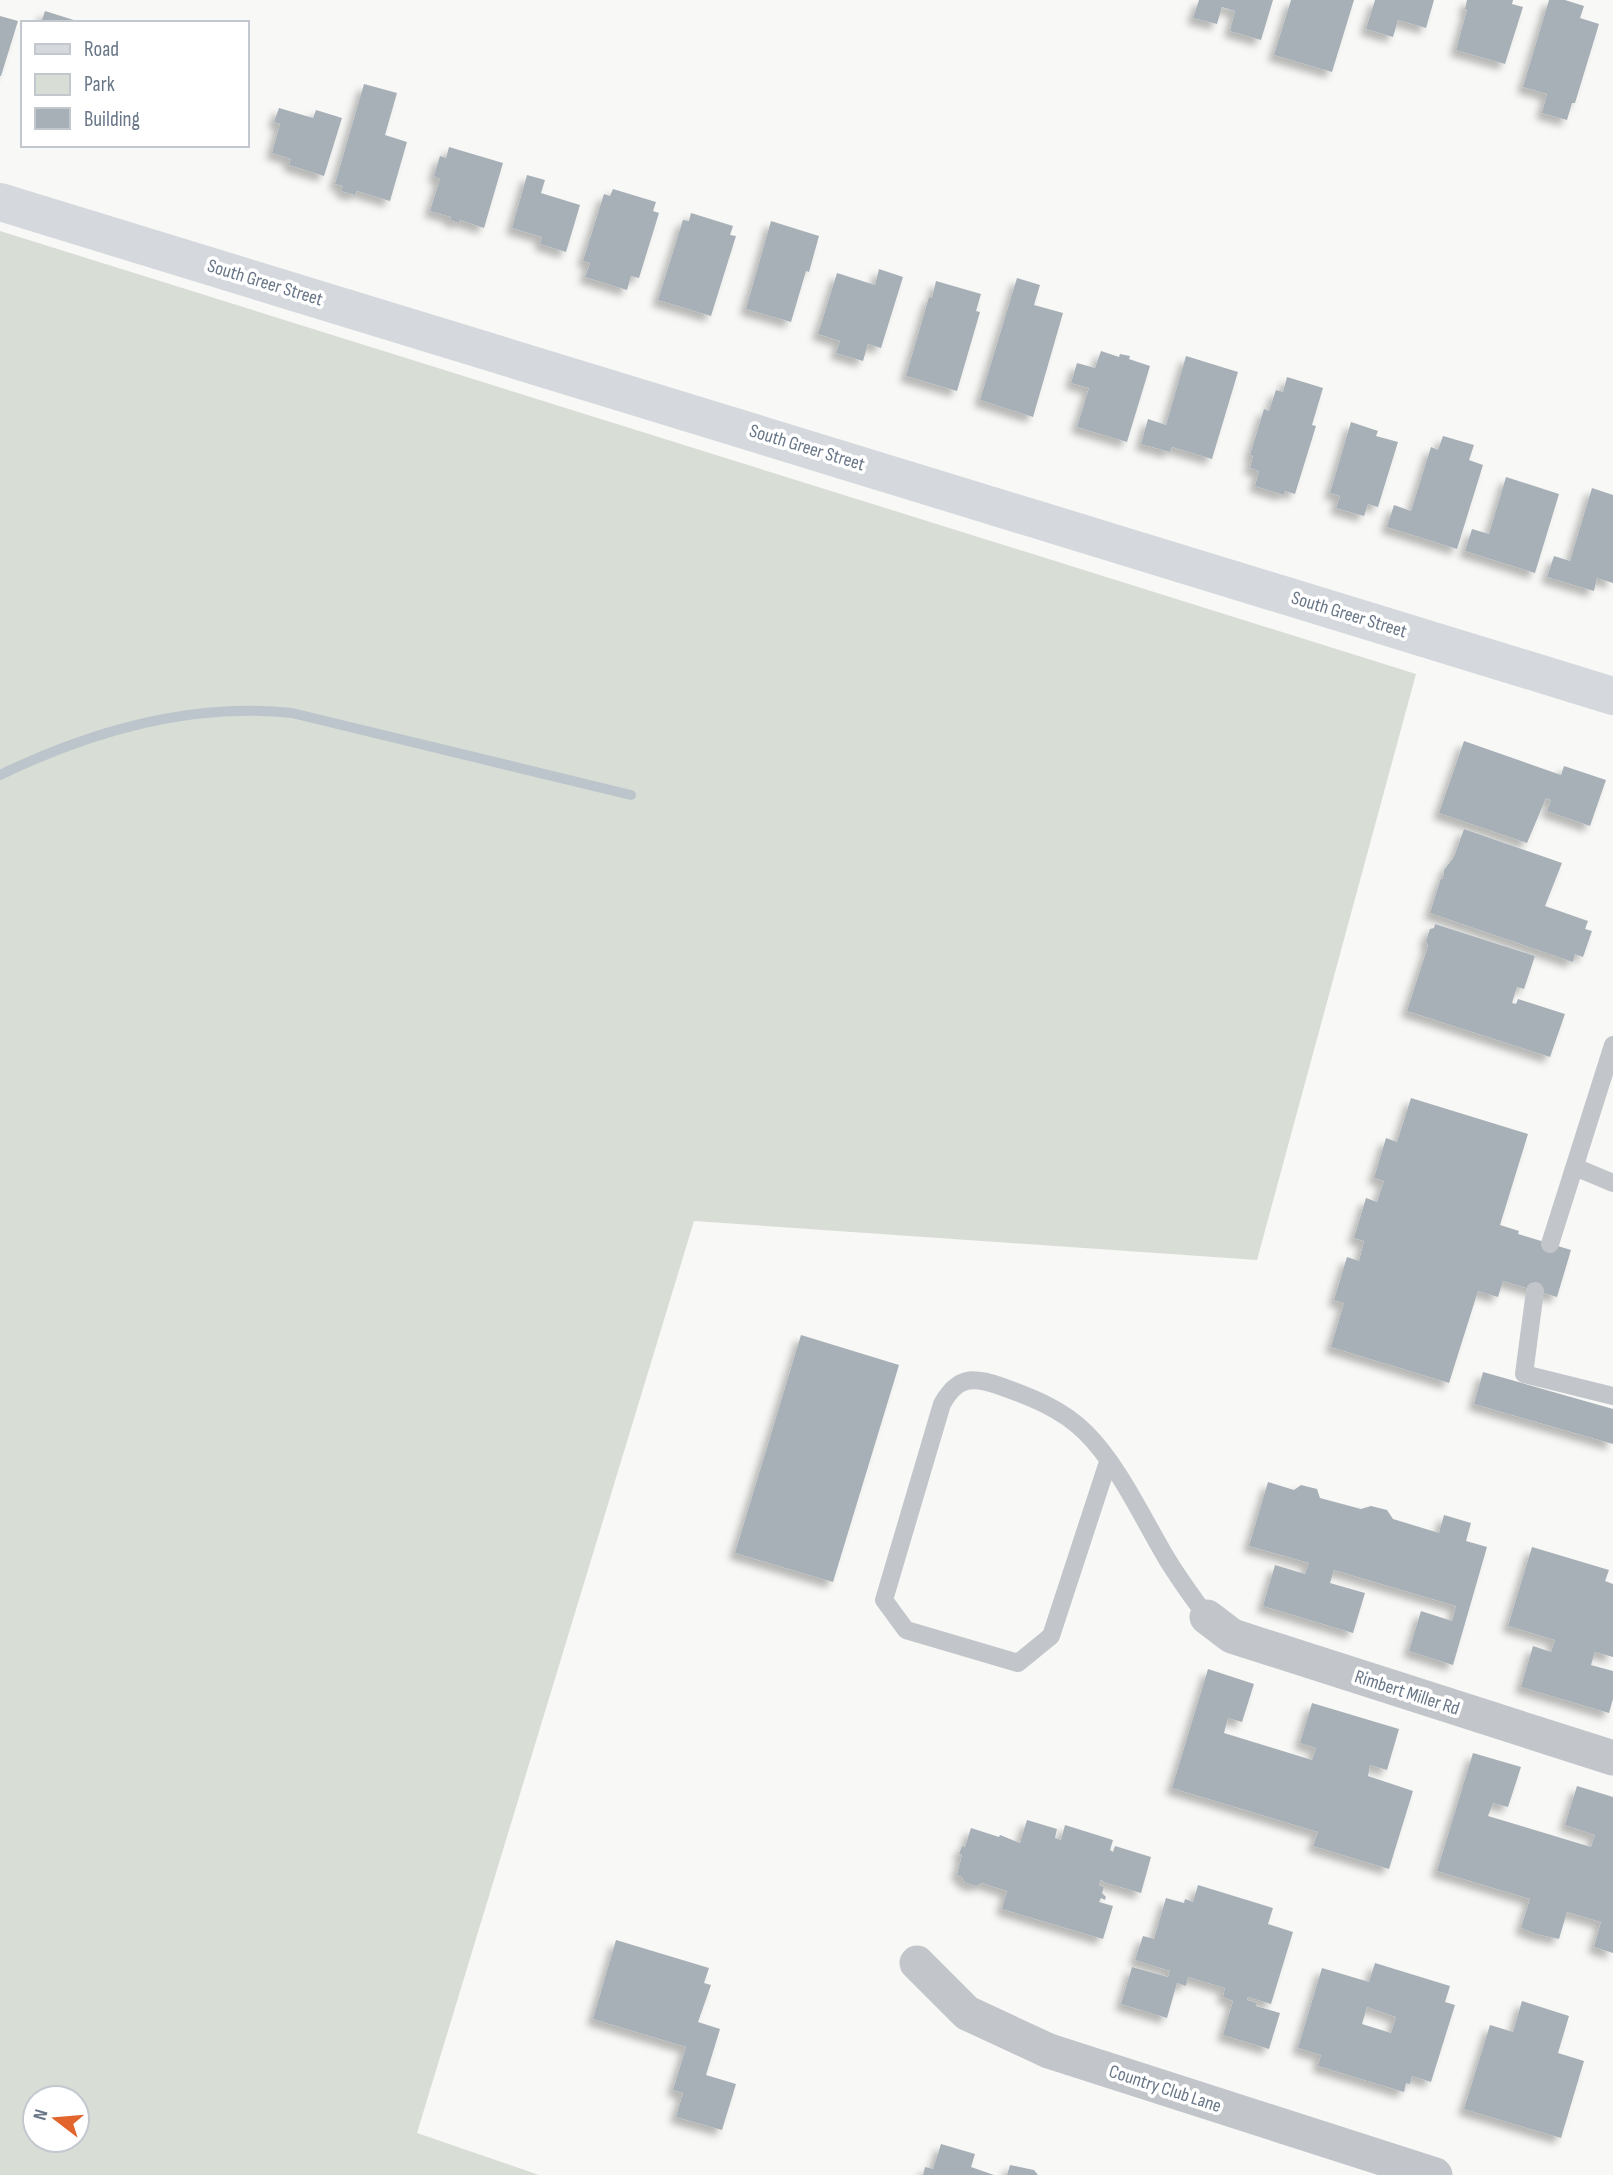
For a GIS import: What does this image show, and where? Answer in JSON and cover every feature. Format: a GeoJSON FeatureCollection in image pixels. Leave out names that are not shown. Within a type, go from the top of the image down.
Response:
{"type":"FeatureCollection","features":[{"type":"Feature","properties":{"kind":"street","name":"South Greer Street"},"geometry":{"type":"LineString","coordinates":[[0,202],[1613,696]]}},
{"type":"Feature","properties":{"kind":"street","name":"Rimbert Miller Rd"},"geometry":{"type":"LineString","coordinates":[[1207,1617],[1232,1636],[1613,1758]]}},
{"type":"Feature","properties":{"kind":"street","name":"Country Club Lane"},"geometry":{"type":"LineString","coordinates":[[917,1963],[967,2013],[1049,2051],[1435,2175]]}},
{"type":"Feature","properties":{"kind":"lane"},"geometry":{"type":"LineString","coordinates":[[1550,1244],[1613,1045]]}},
{"type":"Feature","properties":{"kind":"lane"},"geometry":{"type":"LineString","coordinates":[[1575,1167],[1613,1183]]}},
{"type":"Feature","properties":{"kind":"lane"},"geometry":{"type":"LineString","coordinates":[[1535,1291],[1524,1374],[1613,1396]]}},
{"type":"Feature","properties":{"kind":"lane"},"geometry":{"type":"LineString","coordinates":[[1108,1462],[1051,1636],[1018,1663],[906,1630],[884,1600],[942,1404],[952,1387],[964,1381],[991,1383],[1032,1398],[1063,1414],[1086,1433],[1108,1462],[1122,1481],[1168,1562],[1207,1617]]}},
{"type":"Feature","properties":{"kind":"green space"},"geometry":{"type":"Polygon","coordinates":[[[0,231],[1416,674],[1257,1260],[694,1221],[417,2133],[539,2175],[0,2175],[0,231]]]}},
{"type":"Feature","properties":{"kind":"building"},"geometry":{"type":"Polygon","coordinates":[[[1199,0],[1273,0],[1261,40],[1230,31],[1235,11],[1222,7],[1217,24],[1193,18],[1199,0]]]}},
{"type":"Feature","properties":{"kind":"building"},"geometry":{"type":"Polygon","coordinates":[[[1291,0],[1354,0],[1332,72],[1274,55],[1291,0]]]}},
{"type":"Feature","properties":{"kind":"building"},"geometry":{"type":"Polygon","coordinates":[[[1375,0],[1434,0],[1426,28],[1398,20],[1393,37],[1366,29],[1375,0]]]}},
{"type":"Feature","properties":{"kind":"building"},"geometry":{"type":"Polygon","coordinates":[[[1467,0],[1513,0],[1512,4],[1523,7],[1505,64],[1456,50],[1467,10],[1467,0]]]}},
{"type":"Feature","properties":{"kind":"building"},"geometry":{"type":"Polygon","coordinates":[[[1549,0],[1565,0],[1584,6],[1580,18],[1599,24],[1575,103],[1572,103],[1567,120],[1542,113],[1547,94],[1523,87],[1549,0]]]}},
{"type":"Feature","properties":{"kind":"building"},"geometry":{"type":"Polygon","coordinates":[[[45,11],[77,21],[42,21],[45,11]]]}},
{"type":"Feature","properties":{"kind":"building"},"geometry":{"type":"Polygon","coordinates":[[[0,16],[18,21],[1,76],[0,76],[0,16]]]}},
{"type":"Feature","properties":{"kind":"building"},"geometry":{"type":"Polygon","coordinates":[[[364,84],[397,93],[385,135],[407,142],[390,201],[357,191],[355,195],[341,191],[343,186],[335,184],[364,84]]]}},
{"type":"Feature","properties":{"kind":"building"},"geometry":{"type":"Polygon","coordinates":[[[279,108],[313,118],[316,110],[342,118],[324,176],[289,165],[291,159],[272,153],[280,124],[274,122],[279,108]]]}},
{"type":"Feature","properties":{"kind":"building"},"geometry":{"type":"Polygon","coordinates":[[[449,147],[503,163],[484,228],[460,220],[459,223],[450,220],[451,217],[430,211],[440,179],[434,176],[440,156],[446,158],[449,147]]]}},
{"type":"Feature","properties":{"kind":"building"},"geometry":{"type":"Polygon","coordinates":[[[527,175],[545,180],[541,193],[580,205],[566,252],[540,244],[542,237],[512,228],[527,175]]]}},
{"type":"Feature","properties":{"kind":"building"},"geometry":{"type":"Polygon","coordinates":[[[613,189],[656,202],[653,211],[659,213],[639,278],[631,276],[627,290],[585,277],[590,263],[583,261],[604,194],[610,196],[613,189]]]}},
{"type":"Feature","properties":{"kind":"building"},"geometry":{"type":"Polygon","coordinates":[[[691,213],[733,226],[730,235],[736,236],[711,316],[658,300],[683,220],[689,221],[691,213]]]}},
{"type":"Feature","properties":{"kind":"building"},"geometry":{"type":"Polygon","coordinates":[[[771,221],[819,236],[791,322],[746,309],[771,221]]]}},
{"type":"Feature","properties":{"kind":"building"},"geometry":{"type":"Polygon","coordinates":[[[879,269],[903,277],[881,348],[868,344],[863,361],[836,353],[840,341],[818,334],[837,273],[875,285],[879,269]]]}},
{"type":"Feature","properties":{"kind":"building"},"geometry":{"type":"Polygon","coordinates":[[[1017,278],[1040,285],[1034,305],[1063,313],[1033,417],[980,400],[1017,278]]]}},
{"type":"Feature","properties":{"kind":"building"},"geometry":{"type":"Polygon","coordinates":[[[936,281],[981,294],[976,311],[980,312],[957,391],[906,376],[936,281]]]}},
{"type":"Feature","properties":{"kind":"building"},"geometry":{"type":"Polygon","coordinates":[[[1101,351],[1119,357],[1120,354],[1130,356],[1129,359],[1150,366],[1127,442],[1077,427],[1089,388],[1071,383],[1077,363],[1095,368],[1101,351]]]}},
{"type":"Feature","properties":{"kind":"building"},"geometry":{"type":"Polygon","coordinates":[[[1186,356],[1238,372],[1212,459],[1172,447],[1170,452],[1141,444],[1148,419],[1166,425],[1186,356]]]}},
{"type":"Feature","properties":{"kind":"building"},"geometry":{"type":"Polygon","coordinates":[[[1287,377],[1323,388],[1312,425],[1316,426],[1295,494],[1285,491],[1284,495],[1255,486],[1259,471],[1250,468],[1253,456],[1250,455],[1264,409],[1269,411],[1276,390],[1283,392],[1287,377]]]}},
{"type":"Feature","properties":{"kind":"building"},"geometry":{"type":"Polygon","coordinates":[[[1351,422],[1378,431],[1376,436],[1398,442],[1378,507],[1368,504],[1364,516],[1336,508],[1340,496],[1330,493],[1351,422]]]}},
{"type":"Feature","properties":{"kind":"building"},"geometry":{"type":"Polygon","coordinates":[[[1443,436],[1474,445],[1469,460],[1483,465],[1457,549],[1387,527],[1394,505],[1411,511],[1431,447],[1438,450],[1443,436]]]}},
{"type":"Feature","properties":{"kind":"building"},"geometry":{"type":"Polygon","coordinates":[[[1506,477],[1559,494],[1535,573],[1465,551],[1472,529],[1489,534],[1506,477]]]}},
{"type":"Feature","properties":{"kind":"building"},"geometry":{"type":"Polygon","coordinates":[[[1592,488],[1613,495],[1613,583],[1597,578],[1594,591],[1547,577],[1554,556],[1570,561],[1592,488]]]}},
{"type":"Feature","properties":{"kind":"building"},"geometry":{"type":"Polygon","coordinates":[[[1464,741],[1561,775],[1564,766],[1606,780],[1590,826],[1547,811],[1551,800],[1546,798],[1527,843],[1439,813],[1464,741]]]}},
{"type":"Feature","properties":{"kind":"building"},"geometry":{"type":"Polygon","coordinates":[[[1464,829],[1562,863],[1545,906],[1588,921],[1585,929],[1592,931],[1583,957],[1575,954],[1573,962],[1430,913],[1444,870],[1454,857],[1464,829]]]}},
{"type":"Feature","properties":{"kind":"building"},"geometry":{"type":"Polygon","coordinates":[[[1435,924],[1535,956],[1524,989],[1517,987],[1512,1003],[1516,1004],[1518,999],[1565,1014],[1550,1057],[1407,1011],[1428,946],[1426,941],[1435,924]]]}},
{"type":"Feature","properties":{"kind":"building"},"geometry":{"type":"Polygon","coordinates":[[[1411,1098],[1528,1134],[1500,1225],[1519,1231],[1518,1234],[1571,1250],[1557,1297],[1503,1281],[1498,1297],[1478,1291],[1449,1383],[1331,1347],[1344,1303],[1334,1300],[1347,1257],[1359,1261],[1364,1241],[1354,1238],[1366,1198],[1377,1202],[1384,1181],[1374,1178],[1386,1138],[1397,1142],[1411,1098]]]}},
{"type":"Feature","properties":{"kind":"building"},"geometry":{"type":"Polygon","coordinates":[[[801,1335],[899,1365],[833,1582],[735,1553],[801,1335]]]}},
{"type":"Feature","properties":{"kind":"building"},"geometry":{"type":"Polygon","coordinates":[[[1483,1372],[1613,1409],[1613,1444],[1474,1404],[1483,1372]]]}},
{"type":"Feature","properties":{"kind":"building"},"geometry":{"type":"Polygon","coordinates":[[[1268,1482],[1294,1490],[1301,1485],[1317,1489],[1320,1498],[1361,1509],[1371,1506],[1387,1510],[1393,1519],[1439,1533],[1444,1515],[1471,1523],[1466,1541],[1487,1547],[1453,1665],[1409,1651],[1421,1611],[1452,1621],[1456,1606],[1334,1570],[1330,1583],[1365,1593],[1353,1633],[1263,1606],[1275,1565],[1305,1574],[1309,1563],[1249,1546],[1268,1482]]]}},
{"type":"Feature","properties":{"kind":"building"},"geometry":{"type":"Polygon","coordinates":[[[1532,1547],[1609,1570],[1605,1581],[1613,1584],[1613,1657],[1595,1652],[1591,1665],[1613,1671],[1613,1699],[1609,1713],[1521,1687],[1533,1646],[1551,1652],[1555,1640],[1508,1626],[1532,1547]]]}},
{"type":"Feature","properties":{"kind":"building"},"geometry":{"type":"Polygon","coordinates":[[[1208,1669],[1254,1684],[1242,1722],[1228,1718],[1224,1733],[1312,1760],[1316,1748],[1300,1743],[1312,1703],[1399,1729],[1387,1770],[1370,1765],[1368,1776],[1413,1791],[1389,1869],[1313,1846],[1318,1832],[1172,1788],[1208,1669]]]}},
{"type":"Feature","properties":{"kind":"building"},"geometry":{"type":"Polygon","coordinates":[[[1473,1753],[1521,1767],[1508,1807],[1493,1803],[1488,1816],[1591,1847],[1595,1835],[1565,1825],[1577,1786],[1613,1797],[1613,1953],[1594,1947],[1601,1922],[1567,1912],[1559,1939],[1536,1934],[1521,1928],[1530,1899],[1437,1871],[1473,1753]]]}},
{"type":"Feature","properties":{"kind":"building"},"geometry":{"type":"Polygon","coordinates":[[[1027,1820],[1057,1829],[1055,1838],[1061,1840],[1065,1825],[1113,1840],[1110,1850],[1113,1852],[1115,1846],[1151,1857],[1141,1893],[1103,1882],[1101,1879],[1099,1885],[1104,1887],[1102,1893],[1106,1897],[1099,1902],[1113,1906],[1103,1939],[1002,1909],[1007,1891],[982,1883],[976,1886],[964,1882],[962,1877],[957,1875],[962,1855],[959,1854],[962,1846],[965,1847],[971,1828],[1020,1843],[1027,1820]]]}},
{"type":"Feature","properties":{"kind":"building"},"geometry":{"type":"Polygon","coordinates":[[[1198,1885],[1273,1908],[1268,1924],[1293,1932],[1271,2004],[1248,1997],[1247,2000],[1257,2003],[1256,2006],[1280,2013],[1269,2049],[1223,2035],[1233,2001],[1223,1997],[1225,1988],[1188,1977],[1186,1986],[1177,1983],[1167,2018],[1121,2004],[1132,1967],[1168,1977],[1170,1971],[1135,1960],[1143,1936],[1154,1939],[1166,1898],[1184,1903],[1185,1899],[1193,1902],[1198,1885]]]}},
{"type":"Feature","properties":{"kind":"building"},"geometry":{"type":"Polygon","coordinates":[[[616,1940],[709,1968],[704,1983],[711,1985],[698,2022],[720,2029],[706,2075],[736,2084],[722,2130],[676,2117],[683,2093],[673,2090],[686,2047],[593,2019],[616,1940]]]}},
{"type":"Feature","properties":{"kind":"building"},"geometry":{"type":"Polygon","coordinates":[[[1375,1963],[1450,1986],[1445,2002],[1455,2005],[1431,2082],[1412,2076],[1410,2084],[1406,2083],[1404,2092],[1318,2066],[1321,2055],[1298,2048],[1322,1968],[1369,1982],[1375,1963]],[[1367,2007],[1362,2024],[1391,2033],[1396,2017],[1367,2007]]]}},
{"type":"Feature","properties":{"kind":"building"},"geometry":{"type":"Polygon","coordinates":[[[1522,2001],[1569,2016],[1558,2053],[1584,2061],[1561,2138],[1464,2109],[1490,2025],[1513,2032],[1522,2001]]]}},
{"type":"Feature","properties":{"kind":"building"},"geometry":{"type":"Polygon","coordinates":[[[941,2144],[975,2154],[971,2167],[994,2175],[923,2175],[925,2167],[933,2169],[941,2144]]]}},
{"type":"Feature","properties":{"kind":"building"},"geometry":{"type":"Polygon","coordinates":[[[1010,2165],[1034,2170],[1038,2175],[1007,2175],[1010,2165]]]}},
{"type":"Feature","properties":{"kind":"waterway"},"geometry":{"type":"LineString","coordinates":[[0,775],[70,745],[142,723],[216,712],[254,711],[292,713],[631,795]]}}]}
